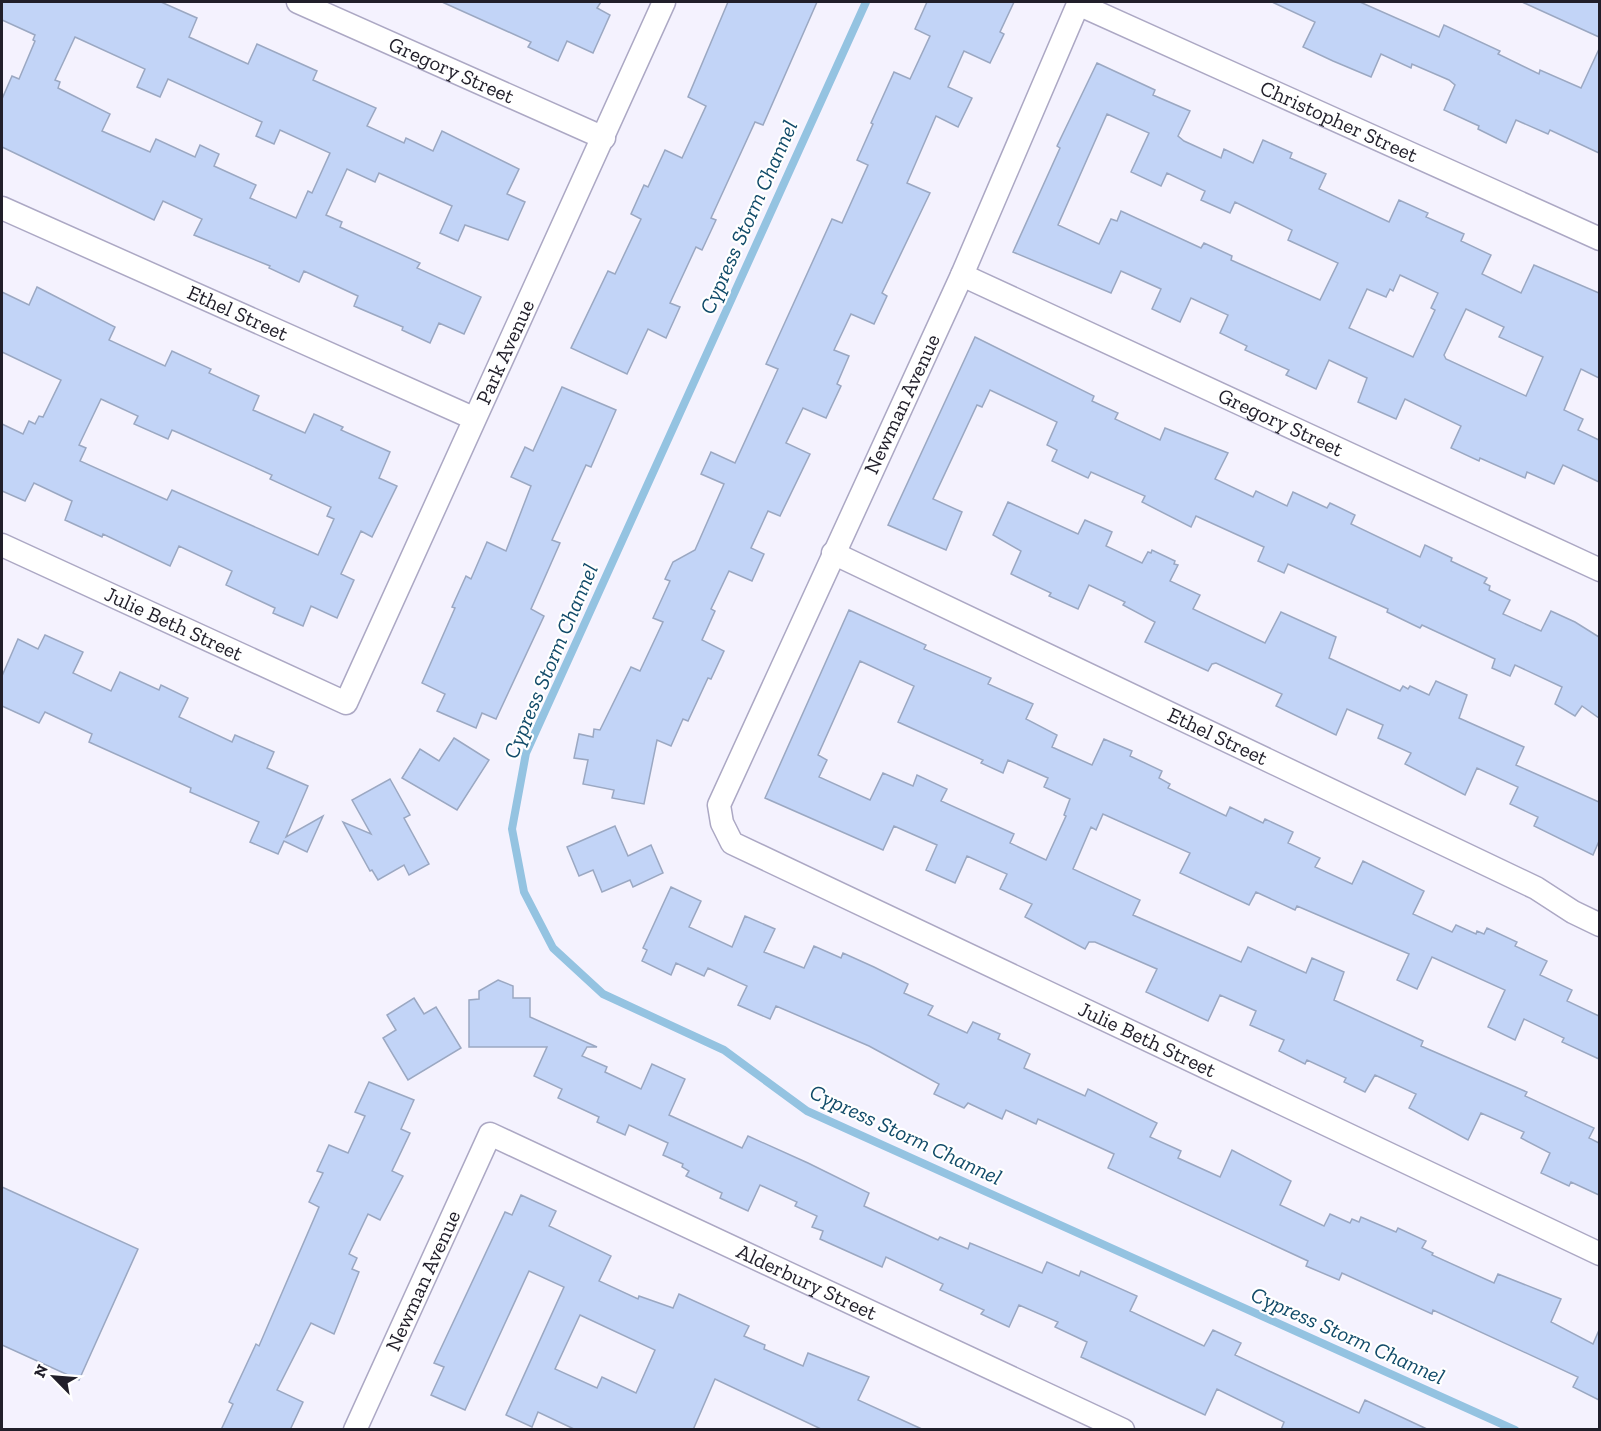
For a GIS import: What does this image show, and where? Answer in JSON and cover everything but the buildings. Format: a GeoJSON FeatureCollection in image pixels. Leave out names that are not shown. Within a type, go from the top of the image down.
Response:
{"type":"FeatureCollection","features":[{"type":"Feature","properties":{"kind":"street","name":"Gregory Street"},"geometry":{"type":"LineString","coordinates":[[298,2],[604,138]]}},
{"type":"Feature","properties":{"kind":"street","name":"Park Avenue"},"geometry":{"type":"LineString","coordinates":[[346,703],[473,418],[604,138],[664,2]]}},
{"type":"Feature","properties":{"kind":"street","name":"Christopher Street"},"geometry":{"type":"LineString","coordinates":[[1079,3],[1599,239]]}},
{"type":"Feature","properties":{"kind":"street","name":"Newman Avenue"},"geometry":{"type":"LineString","coordinates":[[719,805],[962,275],[1079,3]]}},
{"type":"Feature","properties":{"kind":"street","name":"Ethel Street"},"geometry":{"type":"LineString","coordinates":[[2,208],[473,418]]}},
{"type":"Feature","properties":{"kind":"street","name":"Gregory Street"},"geometry":{"type":"LineString","coordinates":[[962,275],[1599,570]]}},
{"type":"Feature","properties":{"kind":"street","name":"Julie Beth Street"},"geometry":{"type":"LineString","coordinates":[[2,546],[346,703]]}},
{"type":"Feature","properties":{"kind":"street","name":"Ethel Street"},"geometry":{"type":"LineString","coordinates":[[833,553],[1536,888],[1599,926]]}},
{"type":"Feature","properties":{"kind":"street","name":"Julie Beth Street"},"geometry":{"type":"LineString","coordinates":[[719,805],[722,823],[732,843],[1599,1254]]}},
{"type":"Feature","properties":{"kind":"street","name":"Newman Avenue"},"geometry":{"type":"LineString","coordinates":[[361,1428],[490,1134]]}},
{"type":"Feature","properties":{"kind":"street","name":"Alderbury Street"},"geometry":{"type":"LineString","coordinates":[[490,1134],[1123,1430]]}},
{"type":"Feature","properties":{"kind":"waterway","name":"Cypress Storm Channel"},"geometry":{"type":"LineString","coordinates":[[866,2],[526,753],[512,829],[524,892],[553,948],[603,994],[724,1050],[807,1111],[1515,1430]]}}]}
